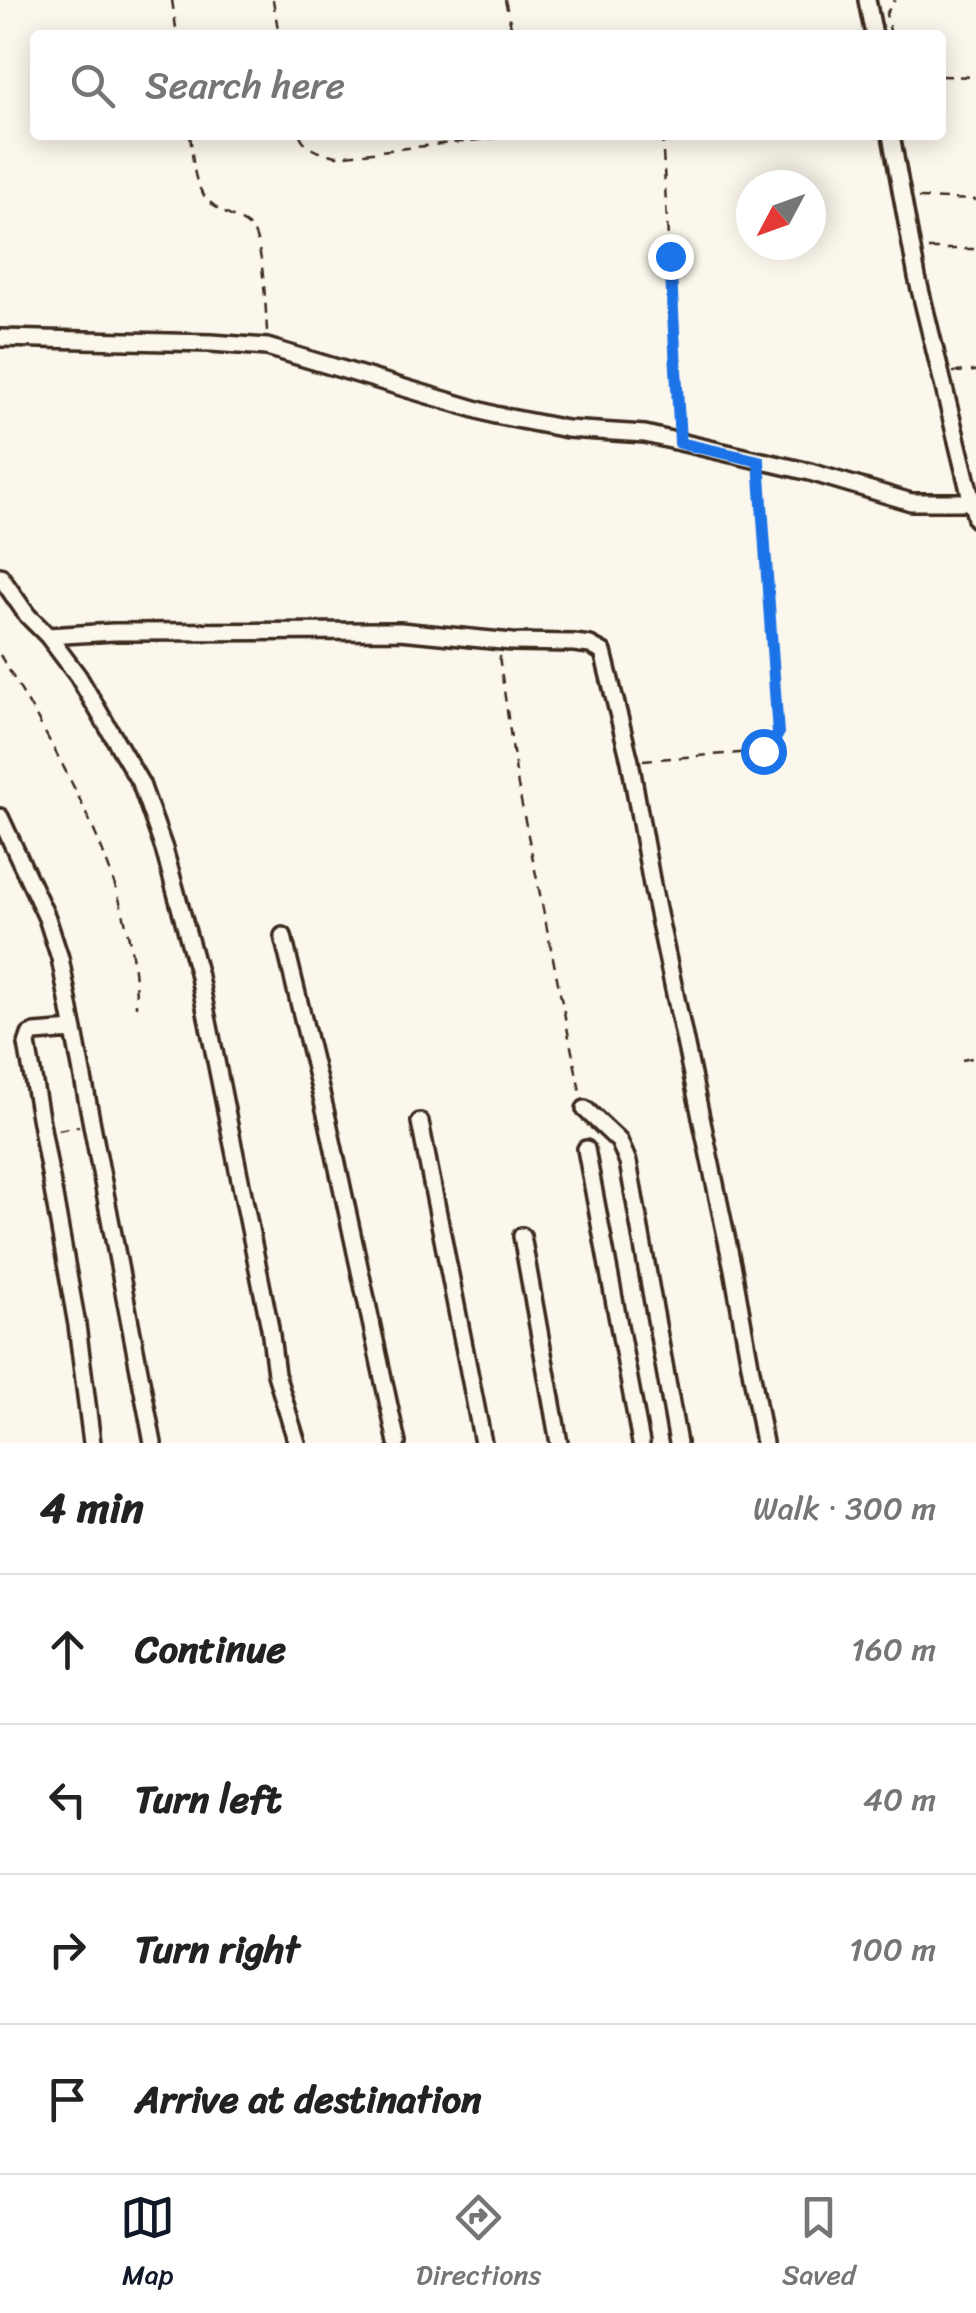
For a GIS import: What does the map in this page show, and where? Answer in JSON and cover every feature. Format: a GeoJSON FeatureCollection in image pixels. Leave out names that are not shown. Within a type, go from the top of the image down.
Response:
{"type":"FeatureCollection","features":[{"type":"Feature","properties":{"kind":"street"},"geometry":{"type":"LineString","coordinates":[[867,0],[873,30]]}},
{"type":"Feature","properties":{"kind":"street"},"geometry":{"type":"LineString","coordinates":[[0,338],[268,348],[496,415],[567,428],[645,434],[810,472],[912,502],[975,508],[912,249],[893,140]]}},
{"type":"Feature","properties":{"kind":"street"},"geometry":{"type":"LineString","coordinates":[[0,576],[78,676],[140,784],[164,849],[202,991],[276,1374],[297,1443]]}},
{"type":"Feature","properties":{"kind":"street"},"geometry":{"type":"LineString","coordinates":[[48,636],[113,632],[384,631],[574,643],[599,648],[609,666],[630,761],[652,886],[733,1269],[764,1443]]}},
{"type":"Feature","properties":{"kind":"street"},"geometry":{"type":"LineString","coordinates":[[0,818],[52,930],[153,1443]]}},
{"type":"Feature","properties":{"kind":"street"},"geometry":{"type":"LineString","coordinates":[[283,936],[328,1122],[397,1443]]}},
{"type":"Feature","properties":{"kind":"street"},"geometry":{"type":"LineString","coordinates":[[74,1030],[34,1033],[27,1039],[92,1443]]}},
{"type":"Feature","properties":{"kind":"street"},"geometry":{"type":"LineString","coordinates":[[585,1109],[619,1141],[628,1162],[678,1443]]}},
{"type":"Feature","properties":{"kind":"street"},"geometry":{"type":"LineString","coordinates":[[420,1122],[483,1443]]}},
{"type":"Feature","properties":{"kind":"street"},"geometry":{"type":"LineString","coordinates":[[586,1149],[641,1443]]}},
{"type":"Feature","properties":{"kind":"street"},"geometry":{"type":"LineString","coordinates":[[522,1236],[559,1443]]}},
{"type":"Feature","properties":{"kind":"path"},"geometry":{"type":"LineString","coordinates":[[172,0],[176,30]]}},
{"type":"Feature","properties":{"kind":"path"},"geometry":{"type":"LineString","coordinates":[[273,0],[277,30]]}},
{"type":"Feature","properties":{"kind":"path"},"geometry":{"type":"LineString","coordinates":[[505,0],[512,30]]}},
{"type":"Feature","properties":{"kind":"path"},"geometry":{"type":"LineString","coordinates":[[890,30],[886,14],[894,0]]}},
{"type":"Feature","properties":{"kind":"path"},"geometry":{"type":"LineString","coordinates":[[946,76],[976,76]]}},
{"type":"Feature","properties":{"kind":"path"},"geometry":{"type":"LineString","coordinates":[[191,140],[203,198],[246,224],[255,234],[266,298],[268,348]]}},
{"type":"Feature","properties":{"kind":"path"},"geometry":{"type":"LineString","coordinates":[[302,140],[316,152],[338,156],[477,140]]}},
{"type":"Feature","properties":{"kind":"path"},"geometry":{"type":"LineString","coordinates":[[662,140],[680,443]]}},
{"type":"Feature","properties":{"kind":"path"},"geometry":{"type":"LineString","coordinates":[[902,196],[976,200]]}},
{"type":"Feature","properties":{"kind":"path"},"geometry":{"type":"LineString","coordinates":[[912,249],[976,248]]}},
{"type":"Feature","properties":{"kind":"path"},"geometry":{"type":"LineString","coordinates":[[940,372],[976,371]]}},
{"type":"Feature","properties":{"kind":"path"},"geometry":{"type":"LineString","coordinates":[[630,761],[753,752],[770,748],[774,743],[777,724],[759,461]]}},
{"type":"Feature","properties":{"kind":"path"},"geometry":{"type":"LineString","coordinates":[[496,640],[518,786],[585,1109]]}},
{"type":"Feature","properties":{"kind":"path"},"geometry":{"type":"LineString","coordinates":[[0,655],[62,764],[96,836],[124,928],[136,984],[136,1006]]}},
{"type":"Feature","properties":{"kind":"path"},"geometry":{"type":"LineString","coordinates":[[962,1060],[976,1057]]}},
{"type":"Feature","properties":{"kind":"path"},"geometry":{"type":"LineString","coordinates":[[42,1134],[93,1123]]}},
{"type":"Feature","properties":{"kind":"route"},"geometry":{"type":"LineString","coordinates":[[670,256],[680,443],[759,461],[778,734],[770,748],[763,751]]}}]}
